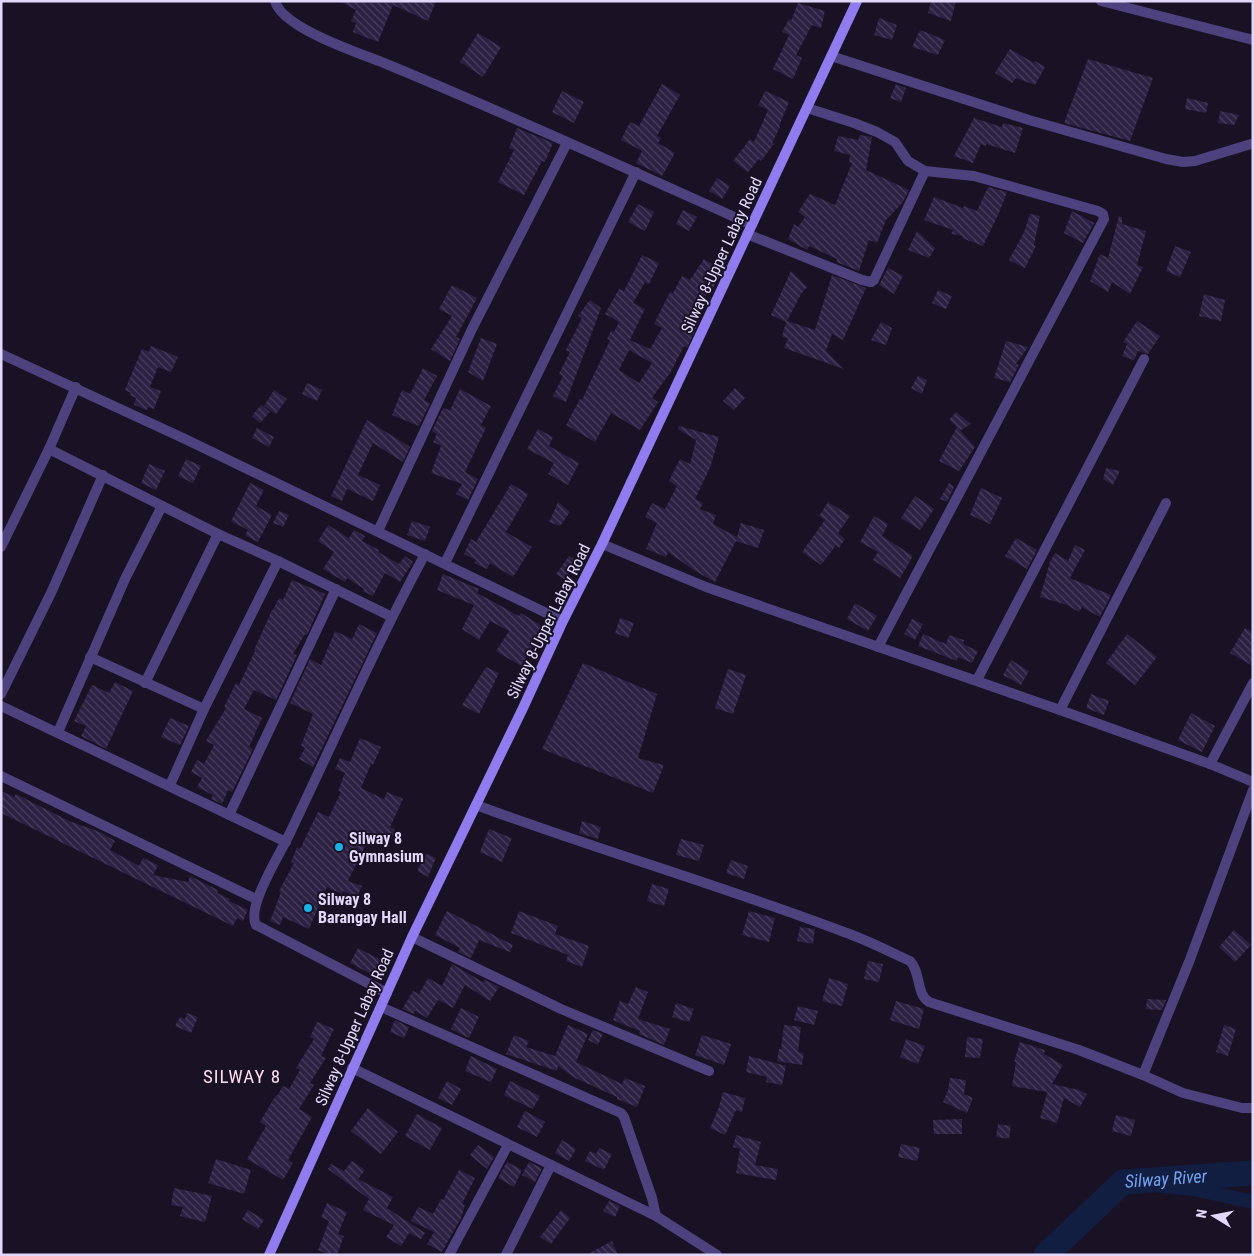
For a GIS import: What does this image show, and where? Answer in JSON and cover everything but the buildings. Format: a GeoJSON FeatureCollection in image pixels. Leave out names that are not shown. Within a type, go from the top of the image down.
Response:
{"type":"FeatureCollection","features":[{"type":"Feature","properties":{"kind":"main road","name":"Silway 8-Upper Labay Road"},"geometry":{"type":"LineString","coordinates":[[269,1255],[412,937],[563,621],[602,544],[857,1]]}},
{"type":"Feature","properties":{"kind":"street"},"geometry":{"type":"LineString","coordinates":[[275,1],[275,4],[284,15],[301,27],[636,172],[749,229],[862,280],[871,282],[874,280],[926,171]]}},
{"type":"Feature","properties":{"kind":"street"},"geometry":{"type":"LineString","coordinates":[[1101,1],[1253,40]]}},
{"type":"Feature","properties":{"kind":"street"},"geometry":{"type":"LineString","coordinates":[[831,56],[1029,120],[1166,159],[1183,162],[1195,161],[1251,144]]}},
{"type":"Feature","properties":{"kind":"street"},"geometry":{"type":"LineString","coordinates":[[807,108],[877,132],[895,142],[908,161],[926,171],[981,178],[1098,211],[1103,214],[1104,220],[878,647]]}},
{"type":"Feature","properties":{"kind":"street"},"geometry":{"type":"LineString","coordinates":[[378,531],[472,329],[567,143]]}},
{"type":"Feature","properties":{"kind":"street"},"geometry":{"type":"LineString","coordinates":[[445,564],[636,172]]}},
{"type":"Feature","properties":{"kind":"street"},"geometry":{"type":"LineString","coordinates":[[1,354],[378,531],[563,621]]}},
{"type":"Feature","properties":{"kind":"street"},"geometry":{"type":"LineString","coordinates":[[977,680],[1144,359]]}},
{"type":"Feature","properties":{"kind":"street"},"geometry":{"type":"LineString","coordinates":[[1,546],[49,449],[76,388]]}},
{"type":"Feature","properties":{"kind":"street"},"geometry":{"type":"LineString","coordinates":[[49,449],[218,534],[392,617]]}},
{"type":"Feature","properties":{"kind":"street"},"geometry":{"type":"LineString","coordinates":[[1,694],[51,593],[103,475]]}},
{"type":"Feature","properties":{"kind":"street"},"geometry":{"type":"LineString","coordinates":[[1060,710],[1166,502]]}},
{"type":"Feature","properties":{"kind":"street"},"geometry":{"type":"LineString","coordinates":[[58,732],[125,579],[162,506]]}},
{"type":"Feature","properties":{"kind":"street"},"geometry":{"type":"LineString","coordinates":[[145,683],[218,534]]}},
{"type":"Feature","properties":{"kind":"street"},"geometry":{"type":"LineString","coordinates":[[602,544],[706,587],[977,680],[1210,764],[1253,782]]}},
{"type":"Feature","properties":{"kind":"street"},"geometry":{"type":"LineString","coordinates":[[386,993],[256,926],[254,921],[256,899],[286,842],[392,617],[425,554]]}},
{"type":"Feature","properties":{"kind":"street"},"geometry":{"type":"LineString","coordinates":[[170,786],[204,709],[278,561]]}},
{"type":"Feature","properties":{"kind":"street"},"geometry":{"type":"LineString","coordinates":[[229,816],[336,589]]}},
{"type":"Feature","properties":{"kind":"street"},"geometry":{"type":"LineString","coordinates":[[90,657],[204,709]]}},
{"type":"Feature","properties":{"kind":"street"},"geometry":{"type":"LineString","coordinates":[[1210,764],[1253,683]]}},
{"type":"Feature","properties":{"kind":"street"},"geometry":{"type":"LineString","coordinates":[[1,706],[286,842]]}},
{"type":"Feature","properties":{"kind":"street"},"geometry":{"type":"LineString","coordinates":[[1,776],[256,899]]}},
{"type":"Feature","properties":{"kind":"street"},"geometry":{"type":"LineString","coordinates":[[1143,1075],[1189,962],[1253,790]]}},
{"type":"Feature","properties":{"kind":"street"},"geometry":{"type":"LineString","coordinates":[[476,805],[558,835],[734,892],[846,932],[910,961],[914,966],[922,996],[929,1002],[1079,1050],[1143,1075],[1183,1094],[1242,1108],[1253,1108]]}},
{"type":"Feature","properties":{"kind":"street"},"geometry":{"type":"LineString","coordinates":[[412,937],[562,1009],[709,1071]]}},
{"type":"Feature","properties":{"kind":"street"},"geometry":{"type":"LineString","coordinates":[[381,1007],[621,1113],[652,1198],[656,1216]]}},
{"type":"Feature","properties":{"kind":"street"},"geometry":{"type":"LineString","coordinates":[[352,1068],[656,1216],[717,1255]]}},
{"type":"Feature","properties":{"kind":"street"},"geometry":{"type":"LineString","coordinates":[[449,1255],[508,1145]]}},
{"type":"Feature","properties":{"kind":"street"},"geometry":{"type":"LineString","coordinates":[[506,1255],[551,1164]]}},
{"type":"Feature","properties":{"kind":"waterway","name":"Silway River"},"geometry":{"type":"LineString","coordinates":[[1046,1255],[1123,1182],[1253,1173]]}},
{"type":"Feature","properties":{"kind":"waterway"},"geometry":{"type":"LineString","coordinates":[[1123,1182],[1193,1189],[1253,1202]]}},
{"type":"Feature","properties":{"kind":"place","name":"Silway 8 Gymnasium"},"geometry":{"type":"Point","coordinates":[339,847]}},
{"type":"Feature","properties":{"kind":"place","name":"Silway 8 Barangay Hall"},"geometry":{"type":"Point","coordinates":[308,908]}},
{"type":"Feature","properties":{"kind":"district","name":"SILWAY 8"},"geometry":{"type":"Point","coordinates":[242,1076]}}]}
